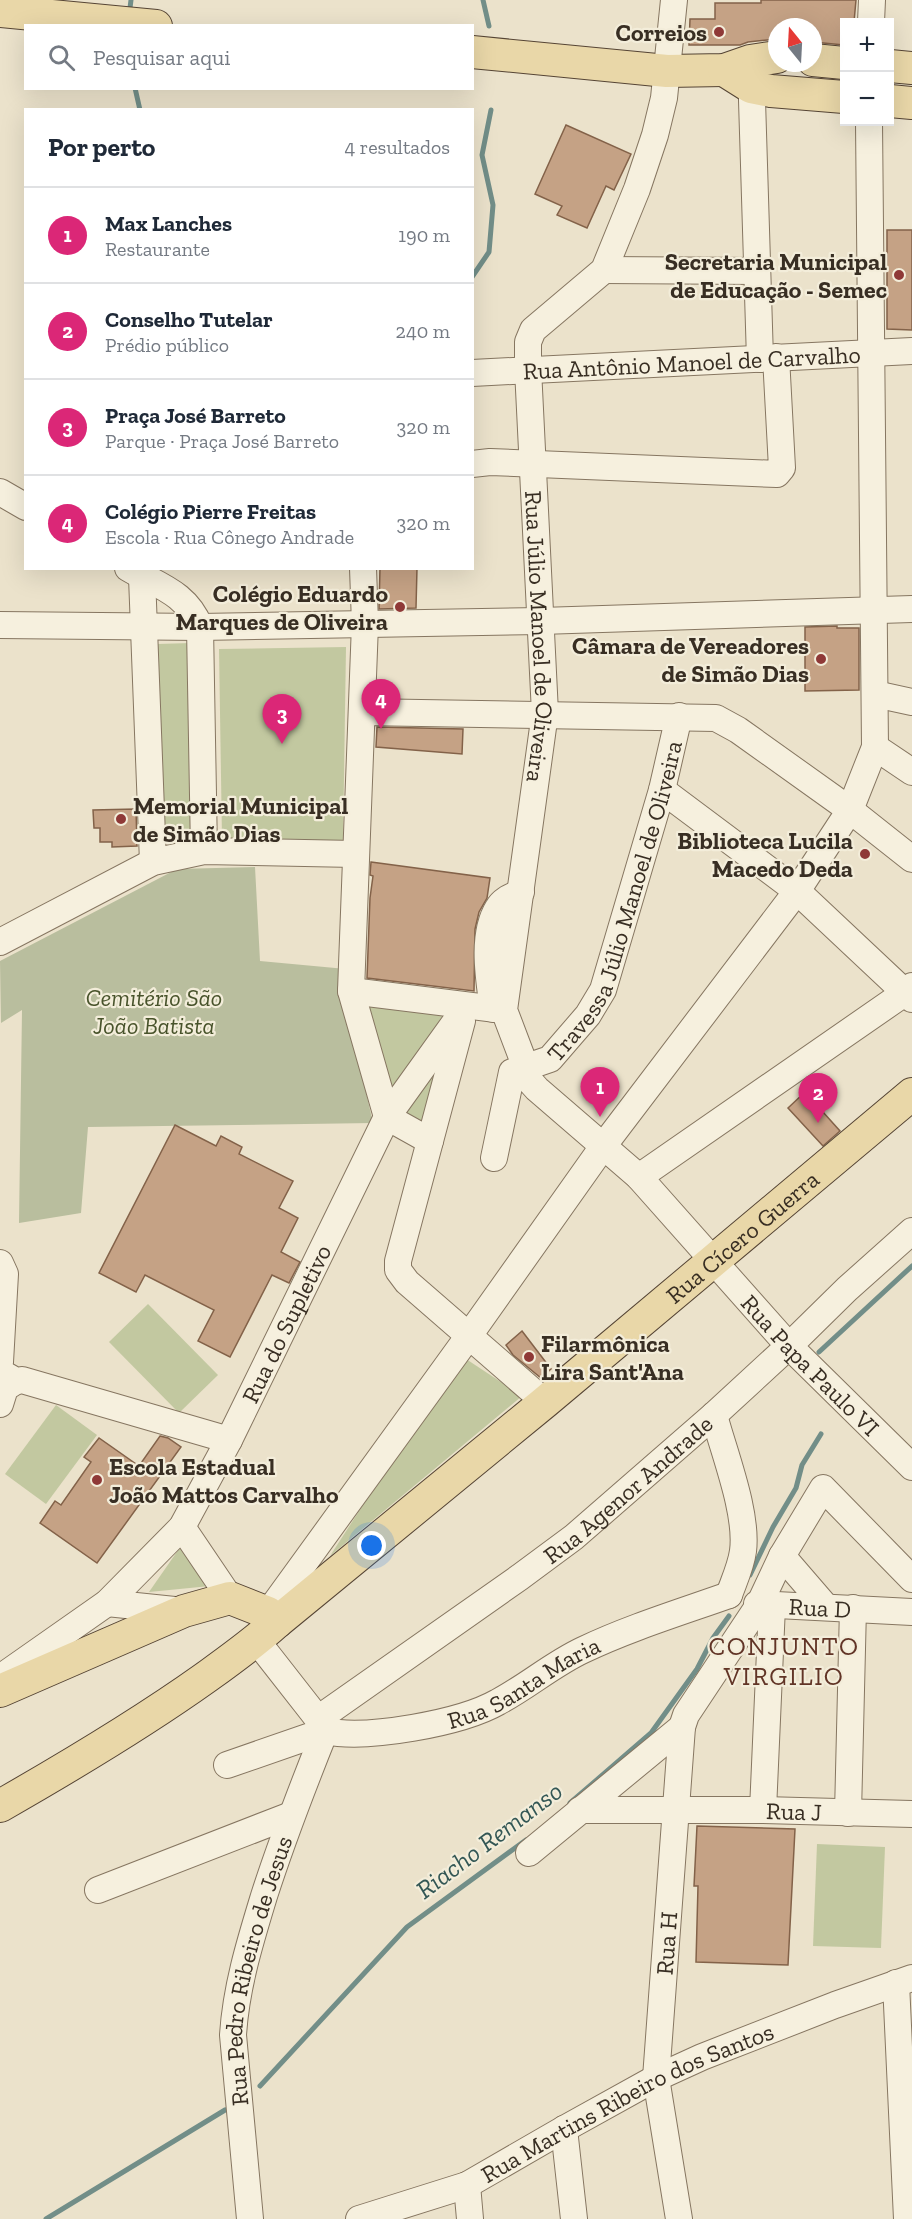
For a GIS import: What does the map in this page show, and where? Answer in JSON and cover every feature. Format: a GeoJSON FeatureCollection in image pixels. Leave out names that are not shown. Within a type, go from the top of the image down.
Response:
{"type":"FeatureCollection","features":[{"type":"Feature","properties":{"kind":"main road"},"geometry":{"type":"LineString","coordinates":[[0,11],[135,24]]}},
{"type":"Feature","properties":{"kind":"main road"},"geometry":{"type":"LineString","coordinates":[[474,52],[667,71],[751,69],[771,91],[840,98]]}},
{"type":"Feature","properties":{"kind":"main road"},"geometry":{"type":"LineString","coordinates":[[822,61],[840,63]]}},
{"type":"Feature","properties":{"kind":"main road"},"geometry":{"type":"LineString","coordinates":[[894,66],[912,68]]}},
{"type":"Feature","properties":{"kind":"main road"},"geometry":{"type":"LineString","coordinates":[[894,101],[912,103]]}},
{"type":"Feature","properties":{"kind":"main road","name":"Rua Cícero Guerra"},"geometry":{"type":"LineString","coordinates":[[0,1806],[170,1703],[545,1402],[912,1094]]}},
{"type":"Feature","properties":{"kind":"main road"},"geometry":{"type":"LineString","coordinates":[[0,1691],[184,1611],[230,1598],[267,1625]]}},
{"type":"Feature","properties":{"kind":"street"},"geometry":{"type":"LineString","coordinates":[[674,0],[664,99],[655,135],[637,189],[604,270],[757,271]]}},
{"type":"Feature","properties":{"kind":"street"},"geometry":{"type":"LineString","coordinates":[[872,0],[872,18]]}},
{"type":"Feature","properties":{"kind":"street"},"geometry":{"type":"LineString","coordinates":[[474,464],[490,462],[777,474],[780,472],[782,468],[757,271],[751,69]]}},
{"type":"Feature","properties":{"kind":"street"},"geometry":{"type":"LineString","coordinates":[[227,1765],[322,1725],[267,1625],[604,1145],[797,891],[850,810],[875,747],[869,126]]}},
{"type":"Feature","properties":{"kind":"street","name":"Rua Júlio Manoel de Oliveira"},"geometry":{"type":"LineString","coordinates":[[499,1010],[521,892],[545,713],[528,342],[533,330],[604,270]]}},
{"type":"Feature","properties":{"kind":"street","name":"Rua Antônio Manoel de Carvalho"},"geometry":{"type":"LineString","coordinates":[[474,373],[912,351]]}},
{"type":"Feature","properties":{"kind":"street"},"geometry":{"type":"LineString","coordinates":[[0,492],[24,506]]}},
{"type":"Feature","properties":{"kind":"street"},"geometry":{"type":"LineString","coordinates":[[363,570],[365,624],[351,990],[387,1117],[430,1141]]}},
{"type":"Feature","properties":{"kind":"street"},"geometry":{"type":"LineString","coordinates":[[135,573],[143,627],[153,862]]}},
{"type":"Feature","properties":{"kind":"street"},"geometry":{"type":"LineString","coordinates":[[135,573],[173,592],[187,603],[200,627],[204,851]]}},
{"type":"Feature","properties":{"kind":"street"},"geometry":{"type":"LineString","coordinates":[[0,625],[200,627],[541,621],[912,609]]}},
{"type":"Feature","properties":{"kind":"street"},"geometry":{"type":"LineString","coordinates":[[875,694],[912,702]]}},
{"type":"Feature","properties":{"kind":"street"},"geometry":{"type":"LineString","coordinates":[[362,712],[545,713],[716,718],[726,721],[850,810],[912,859]]}},
{"type":"Feature","properties":{"kind":"street","name":"Travessa Júlio Manoel de Oliveira"},"geometry":{"type":"LineString","coordinates":[[526,1068],[550,1059],[596,1003],[603,990],[662,790],[679,716]]}},
{"type":"Feature","properties":{"kind":"street"},"geometry":{"type":"LineString","coordinates":[[875,747],[912,772]]}},
{"type":"Feature","properties":{"kind":"street"},"geometry":{"type":"LineString","coordinates":[[639,1177],[910,992],[797,891],[662,790]]}},
{"type":"Feature","properties":{"kind":"street"},"geometry":{"type":"LineString","coordinates":[[0,942],[153,862],[204,851],[355,854]]}},
{"type":"Feature","properties":{"kind":"street"},"geometry":{"type":"LineString","coordinates":[[351,990],[499,1010]]}},
{"type":"Feature","properties":{"kind":"street"},"geometry":{"type":"LineString","coordinates":[[466,1007],[398,1261],[398,1270],[407,1282],[468,1337],[545,1402]]}},
{"type":"Feature","properties":{"kind":"street","name":"Rua do Supletivo"},"geometry":{"type":"LineString","coordinates":[[0,1678],[107,1603],[182,1527],[229,1440],[387,1117],[466,1007]]}},
{"type":"Feature","properties":{"kind":"street","name":"Travessa Júlio Manoel de Oliveira"},"geometry":{"type":"LineString","coordinates":[[499,1010],[526,1068],[528,1079],[542,1094],[639,1177]]}},
{"type":"Feature","properties":{"kind":"street"},"geometry":{"type":"LineString","coordinates":[[494,1158],[512,1072],[526,1068]]}},
{"type":"Feature","properties":{"kind":"street","name":"Rua Papa Paulo VI"},"geometry":{"type":"LineString","coordinates":[[639,1177],[789,1346],[912,1467]]}},
{"type":"Feature","properties":{"kind":"street","name":"Rua Agenor Andrade"},"geometry":{"type":"LineString","coordinates":[[322,1725],[574,1537],[714,1416],[847,1289],[912,1232]]}},
{"type":"Feature","properties":{"kind":"street"},"geometry":{"type":"LineString","coordinates":[[0,1263],[5,1274],[6,1388],[0,1404]]}},
{"type":"Feature","properties":{"kind":"street"},"geometry":{"type":"LineString","coordinates":[[5,1372],[22,1380],[229,1440]]}},
{"type":"Feature","properties":{"kind":"street"},"geometry":{"type":"LineString","coordinates":[[714,1416],[737,1496],[743,1528],[742,1557],[729,1595]]}},
{"type":"Feature","properties":{"kind":"street"},"geometry":{"type":"LineString","coordinates":[[676,1810],[682,1726],[686,1715],[765,1605],[782,1556],[823,1488],[912,1579]]}},
{"type":"Feature","properties":{"kind":"street"},"geometry":{"type":"LineString","coordinates":[[182,1527],[230,1598]]}},
{"type":"Feature","properties":{"kind":"street"},"geometry":{"type":"LineString","coordinates":[[782,1556],[826,1607]]}},
{"type":"Feature","properties":{"kind":"street","name":"Rua D"},"geometry":{"type":"LineString","coordinates":[[729,1595],[765,1605],[912,1612]]}},
{"type":"Feature","properties":{"kind":"street","name":"Rua Santa Maria"},"geometry":{"type":"LineString","coordinates":[[322,1725],[355,1734],[426,1725],[479,1711],[512,1695],[549,1668],[585,1649],[729,1595]]}},
{"type":"Feature","properties":{"kind":"street"},"geometry":{"type":"LineString","coordinates":[[107,1603],[184,1611]]}},
{"type":"Feature","properties":{"kind":"street"},"geometry":{"type":"LineString","coordinates":[[763,1810],[765,1605]]}},
{"type":"Feature","properties":{"kind":"street"},"geometry":{"type":"LineString","coordinates":[[848,1813],[853,1608]]}},
{"type":"Feature","properties":{"kind":"street","name":"Rua Pedro Ribeiro de Jesus"},"geometry":{"type":"LineString","coordinates":[[250,2219],[233,2035],[235,2009],[244,1958],[322,1725]]}},
{"type":"Feature","properties":{"kind":"street"},"geometry":{"type":"LineString","coordinates":[[529,1853],[682,1726]]}},
{"type":"Feature","properties":{"kind":"street","name":"Rua J"},"geometry":{"type":"LineString","coordinates":[[580,1810],[763,1810],[912,1814]]}},
{"type":"Feature","properties":{"kind":"street","name":"Rua H"},"geometry":{"type":"LineString","coordinates":[[676,1810],[657,2078],[679,2219]]}},
{"type":"Feature","properties":{"kind":"street"},"geometry":{"type":"LineString","coordinates":[[98,1890],[291,1815]]}},
{"type":"Feature","properties":{"kind":"street"},"geometry":{"type":"LineString","coordinates":[[904,1981],[907,2219]]}},
{"type":"Feature","properties":{"kind":"street","name":"Rua Martins Ribeiro dos Santos"},"geometry":{"type":"LineString","coordinates":[[359,2219],[467,2186],[657,2078],[702,2057],[814,2013],[904,1981]]}},
{"type":"Feature","properties":{"kind":"street"},"geometry":{"type":"LineString","coordinates":[[564,2129],[574,2219]]}},
{"type":"Feature","properties":{"kind":"street"},"geometry":{"type":"LineString","coordinates":[[467,2186],[470,2219]]}},
{"type":"Feature","properties":{"kind":"green space"},"geometry":{"type":"Polygon","coordinates":[[[191,643],[193,841],[166,844],[157,644],[191,643]]]}},
{"type":"Feature","properties":{"kind":"green space"},"geometry":{"type":"Polygon","coordinates":[[[346,647],[343,841],[222,839],[219,649],[346,647]]]}},
{"type":"Feature","properties":{"kind":"green space","name":"Cemitério São João Batista"},"geometry":{"type":"Polygon","coordinates":[[[255,867],[260,961],[346,969],[343,990],[373,1123],[88,1127],[81,1213],[19,1223],[22,1010],[1,1023],[0,961],[177,869],[255,867]]]}},
{"type":"Feature","properties":{"kind":"green space"},"geometry":{"type":"Polygon","coordinates":[[[366,1001],[446,1010],[394,1093],[384,1093],[366,1001]]]}},
{"type":"Feature","properties":{"kind":"green space"},"geometry":{"type":"Polygon","coordinates":[[[441,1049],[428,1127],[403,1112],[441,1049]]]}},
{"type":"Feature","properties":{"kind":"green space"},"geometry":{"type":"Polygon","coordinates":[[[148,1304],[218,1375],[179,1413],[109,1342],[148,1304]]]}},
{"type":"Feature","properties":{"kind":"green space"},"geometry":{"type":"Polygon","coordinates":[[[460,1355],[522,1396],[330,1556],[460,1355]]]}},
{"type":"Feature","properties":{"kind":"green space"},"geometry":{"type":"Polygon","coordinates":[[[56,1405],[97,1435],[46,1504],[5,1474],[56,1405]]]}},
{"type":"Feature","properties":{"kind":"green space"},"geometry":{"type":"Polygon","coordinates":[[[181,1546],[210,1586],[149,1592],[181,1546]]]}},
{"type":"Feature","properties":{"kind":"green space"},"geometry":{"type":"Polygon","coordinates":[[[817,1844],[885,1847],[881,1948],[813,1946],[817,1844]]]}},
{"type":"Feature","properties":{"kind":"building"},"geometry":{"type":"Polygon","coordinates":[[[761,0],[856,0],[854,18],[840,18],[840,45],[822,43],[822,18],[768,18],[768,40],[740,45],[689,45],[690,19],[715,19],[715,3],[761,3],[761,0]]]}},
{"type":"Feature","properties":{"kind":"building"},"geometry":{"type":"Polygon","coordinates":[[[566,125],[631,154],[614,190],[606,186],[587,228],[557,215],[562,206],[535,194],[566,125]]]}},
{"type":"Feature","properties":{"kind":"building"},"geometry":{"type":"Polygon","coordinates":[[[887,230],[912,230],[912,330],[887,329],[887,230]]]}},
{"type":"Feature","properties":{"kind":"building"},"geometry":{"type":"Polygon","coordinates":[[[380,570],[417,570],[416,608],[379,609],[380,570]]]}},
{"type":"Feature","properties":{"kind":"building"},"geometry":{"type":"Polygon","coordinates":[[[837,626],[837,628],[859,628],[859,690],[805,691],[805,627],[837,626]]]}},
{"type":"Feature","properties":{"kind":"building"},"geometry":{"type":"Polygon","coordinates":[[[377,727],[463,729],[462,754],[376,747],[377,727]]]}},
{"type":"Feature","properties":{"kind":"building","name":"Memorial Municipal de Simão Dias"},"geometry":{"type":"Polygon","coordinates":[[[136,809],[137,846],[112,847],[112,842],[100,842],[100,828],[94,828],[93,810],[136,809]]]}},
{"type":"Feature","properties":{"kind":"building"},"geometry":{"type":"Polygon","coordinates":[[[371,862],[490,878],[487,898],[479,912],[475,929],[474,991],[367,978],[373,876],[370,875],[371,862]]]}},
{"type":"Feature","properties":{"kind":"building"},"geometry":{"type":"Polygon","coordinates":[[[805,1092],[840,1131],[823,1146],[788,1108],[805,1092]]]}},
{"type":"Feature","properties":{"kind":"building"},"geometry":{"type":"Polygon","coordinates":[[[175,1125],[216,1146],[221,1136],[242,1147],[239,1154],[293,1181],[279,1208],[298,1218],[281,1252],[300,1262],[289,1283],[272,1275],[230,1357],[198,1341],[214,1310],[145,1275],[136,1292],[99,1273],[175,1125]]]}},
{"type":"Feature","properties":{"kind":"building","name":"Filarmônica Lira Sant'Ana"},"geometry":{"type":"Polygon","coordinates":[[[522,1331],[551,1369],[541,1378],[513,1355],[506,1345],[522,1331]]]}},
{"type":"Feature","properties":{"kind":"building"},"geometry":{"type":"Polygon","coordinates":[[[160,1436],[168,1438],[181,1447],[97,1563],[40,1523],[55,1501],[61,1505],[91,1462],[84,1457],[99,1438],[139,1466],[160,1436]]]}},
{"type":"Feature","properties":{"kind":"building"},"geometry":{"type":"Polygon","coordinates":[[[697,1826],[795,1829],[788,1965],[696,1962],[698,1886],[694,1886],[697,1826]]]}},
{"type":"Feature","properties":{"kind":"waterway"},"geometry":{"type":"LineString","coordinates":[[130,8],[131,0]]}},
{"type":"Feature","properties":{"kind":"waterway"},"geometry":{"type":"LineString","coordinates":[[483,0],[489,26]]}},
{"type":"Feature","properties":{"kind":"waterway"},"geometry":{"type":"LineString","coordinates":[[135,90],[140,108]]}},
{"type":"Feature","properties":{"kind":"waterway"},"geometry":{"type":"LineString","coordinates":[[474,274],[489,252],[493,205],[482,155],[491,110]]}},
{"type":"Feature","properties":{"kind":"waterway","name":"Riacho Remanso"},"geometry":{"type":"LineString","coordinates":[[819,1352],[912,1266]]}},
{"type":"Feature","properties":{"kind":"waterway","name":"Riacho Remanso"},"geometry":{"type":"LineString","coordinates":[[750,1575],[773,1527],[796,1488],[802,1465],[821,1434]]}},
{"type":"Feature","properties":{"kind":"waterway","name":"Riacho Remanso"},"geometry":{"type":"LineString","coordinates":[[570,1803],[651,1733],[697,1669],[713,1638],[729,1616]]}},
{"type":"Feature","properties":{"kind":"waterway","name":"Riacho Remanso"},"geometry":{"type":"LineString","coordinates":[[260,2086],[407,1927],[526,1840]]}},
{"type":"Feature","properties":{"kind":"waterway","name":"Riacho Remanso"},"geometry":{"type":"LineString","coordinates":[[46,2219],[225,2110]]}},
{"type":"Feature","properties":{"kind":"place","name":"Correios"},"geometry":{"type":"Point","coordinates":[719,32]}},
{"type":"Feature","properties":{"kind":"place","name":"Secretaria Municipal de Educação - Semec"},"geometry":{"type":"Point","coordinates":[899,275]}},
{"type":"Feature","properties":{"kind":"place","name":"Colégio Eduardo Marques de Oliveira"},"geometry":{"type":"Point","coordinates":[400,607]}},
{"type":"Feature","properties":{"kind":"place","name":"Câmara de Vereadores de Simão Dias"},"geometry":{"type":"Point","coordinates":[821,659]}},
{"type":"Feature","properties":{"kind":"place","name":"Colégio Pierre Freitas"},"geometry":{"type":"Point","coordinates":[381,729]}},
{"type":"Feature","properties":{"kind":"place","name":"Praça José Barreto"},"geometry":{"type":"Point","coordinates":[282,744]}},
{"type":"Feature","properties":{"kind":"place","name":"Memorial Municipal de Simão Dias"},"geometry":{"type":"Point","coordinates":[121,819]}},
{"type":"Feature","properties":{"kind":"place","name":"Biblioteca Lucila Macedo Deda"},"geometry":{"type":"Point","coordinates":[865,854]}},
{"type":"Feature","properties":{"kind":"place","name":"Max Lanches"},"geometry":{"type":"Point","coordinates":[600,1117]}},
{"type":"Feature","properties":{"kind":"place","name":"Conselho Tutelar"},"geometry":{"type":"Point","coordinates":[818,1123]}},
{"type":"Feature","properties":{"kind":"place","name":"Filarmônica Lira Sant'Ana"},"geometry":{"type":"Point","coordinates":[529,1357]}},
{"type":"Feature","properties":{"kind":"place","name":"Escola Estadual João Mattos Carvalho"},"geometry":{"type":"Point","coordinates":[97,1480]}},
{"type":"Feature","properties":{"kind":"district","name":"CONJUNTO VIRGILIO"},"geometry":{"type":"Point","coordinates":[784,1660]}}]}
